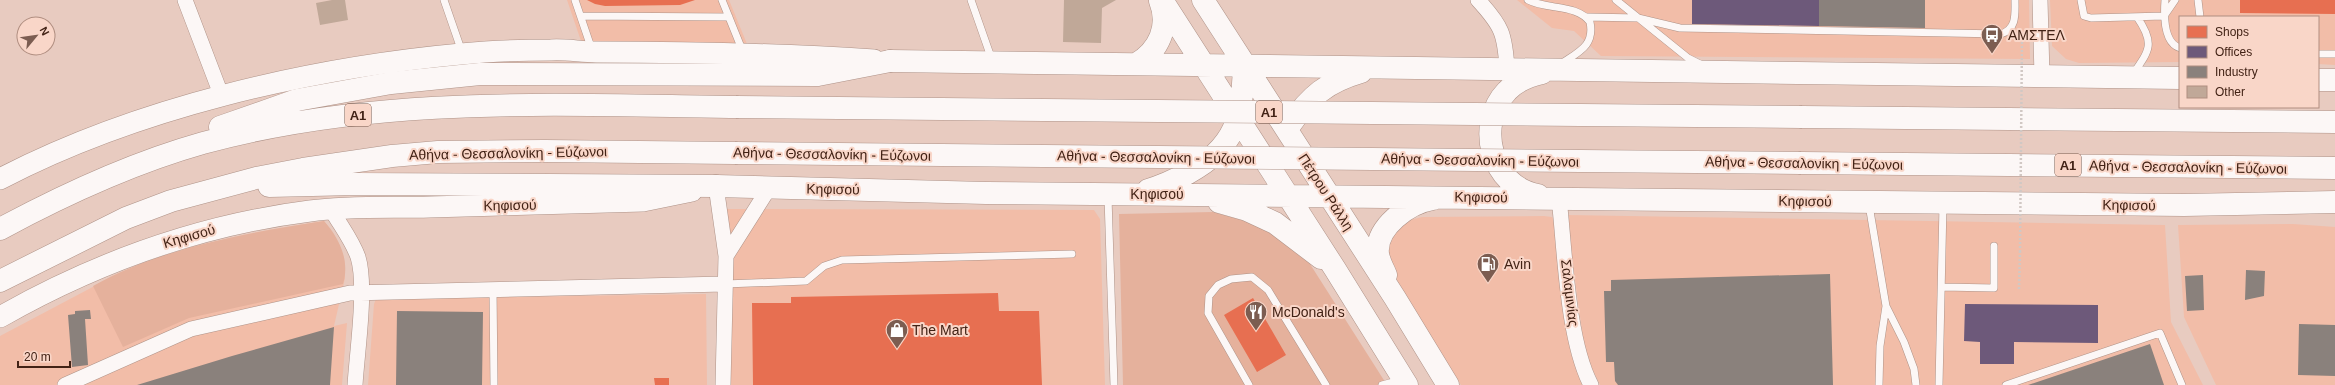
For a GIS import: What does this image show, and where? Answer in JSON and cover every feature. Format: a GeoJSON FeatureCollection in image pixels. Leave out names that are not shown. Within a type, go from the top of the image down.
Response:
{"type":"FeatureCollection","features":[{"type":"Feature","properties":{"kind":"main road"},"geometry":{"type":"LineString","coordinates":[[1136,64],[1144,60],[1155,48],[1162,34],[1165,20],[1161,0]]}},
{"type":"Feature","properties":{"kind":"main road"},"geometry":{"type":"LineString","coordinates":[[1161,0],[1335,269],[1405,382]]}},
{"type":"Feature","properties":{"kind":"main road","name":"Πέτρου Ράλλη"},"geometry":{"type":"LineString","coordinates":[[1204,0],[1244,66],[1395,298],[1448,385]]}},
{"type":"Feature","properties":{"kind":"main road"},"geometry":{"type":"LineString","coordinates":[[154,158],[228,123],[297,100],[391,82],[480,74],[818,75],[890,61],[2179,78]]}},
{"type":"Feature","properties":{"kind":"main road"},"geometry":{"type":"LineString","coordinates":[[1108,194],[1134,193],[1160,187],[1208,162],[1227,141],[1238,118],[1244,66]]}},
{"type":"Feature","properties":{"kind":"main road"},"geometry":{"type":"LineString","coordinates":[[1287,196],[1280,171],[1286,131],[1300,109],[1321,90],[1347,76],[1377,67]]}},
{"type":"Feature","properties":{"kind":"main road"},"geometry":{"type":"LineString","coordinates":[[1552,70],[1527,77],[1507,91],[1493,112],[1489,137],[1496,162],[1511,182],[1522,190],[1534,194],[1559,198]]}},
{"type":"Feature","properties":{"kind":"main road"},"geometry":{"type":"LineString","coordinates":[[2319,80],[2335,80]]}},
{"type":"Feature","properties":{"kind":"main road","name":"Α1"},"geometry":{"type":"LineString","coordinates":[[0,229],[67,194],[154,158],[248,132],[390,110],[546,105],[2335,122]]}},
{"type":"Feature","properties":{"kind":"main road","name":"Αθήνα - Θεσσαλονίκη - Εύζωνοι"},"geometry":{"type":"LineString","coordinates":[[0,281],[126,218],[171,201],[214,188],[303,169],[422,153],[545,151],[2335,168]]}},
{"type":"Feature","properties":{"kind":"main road"},"geometry":{"type":"LineString","coordinates":[[214,188],[356,184],[716,186]]}},
{"type":"Feature","properties":{"kind":"main road","name":"Κηφισού"},"geometry":{"type":"LineString","coordinates":[[716,186],[1108,194],[1868,202],[2184,205],[2335,202]]}},
{"type":"Feature","properties":{"kind":"main road"},"geometry":{"type":"LineString","coordinates":[[1193,194],[1247,210],[1275,223],[1335,269]]}},
{"type":"Feature","properties":{"kind":"main road"},"geometry":{"type":"LineString","coordinates":[[1395,298],[1378,254],[1383,233],[1396,218],[1413,207],[1430,200],[1451,197]]}},
{"type":"Feature","properties":{"kind":"street"},"geometry":{"type":"LineString","coordinates":[[185,0],[222,97]]}},
{"type":"Feature","properties":{"kind":"street"},"geometry":{"type":"LineString","coordinates":[[1478,0],[1495,18],[1504,35],[1507,69]]}},
{"type":"Feature","properties":{"kind":"street"},"geometry":{"type":"LineString","coordinates":[[2040,0],[2042,76]]}},
{"type":"Feature","properties":{"kind":"street"},"geometry":{"type":"LineString","coordinates":[[0,178],[81,143],[130,124],[222,97],[366,67],[462,54],[553,50],[744,54],[890,61]]}},
{"type":"Feature","properties":{"kind":"street"},"geometry":{"type":"LineString","coordinates":[[716,186],[726,256],[724,284],[723,385]]}},
{"type":"Feature","properties":{"kind":"street","name":"Κηφισού"},"geometry":{"type":"LineString","coordinates":[[0,317],[82,274],[145,249],[239,223],[330,209],[643,201],[716,186]]}},
{"type":"Feature","properties":{"kind":"street"},"geometry":{"type":"LineString","coordinates":[[726,256],[769,188]]}},
{"type":"Feature","properties":{"kind":"street","name":"Σαλαμινίας"},"geometry":{"type":"LineString","coordinates":[[1559,198],[1575,330],[1582,361],[1592,385]]}},
{"type":"Feature","properties":{"kind":"street"},"geometry":{"type":"LineString","coordinates":[[330,209],[356,254],[360,269],[361,292],[355,385]]}},
{"type":"Feature","properties":{"kind":"street"},"geometry":{"type":"LineString","coordinates":[[65,385],[190,329],[361,292],[724,284]]}},
{"type":"Feature","properties":{"kind":"lane"},"geometry":{"type":"LineString","coordinates":[[444,0],[462,54]]}},
{"type":"Feature","properties":{"kind":"lane"},"geometry":{"type":"LineString","coordinates":[[575,0],[593,52]]}},
{"type":"Feature","properties":{"kind":"lane"},"geometry":{"type":"LineString","coordinates":[[722,0],[744,54]]}},
{"type":"Feature","properties":{"kind":"lane"},"geometry":{"type":"LineString","coordinates":[[970,0],[992,62]]}},
{"type":"Feature","properties":{"kind":"lane"},"geometry":{"type":"LineString","coordinates":[[1528,0],[1541,5],[1578,12],[1587,17],[1638,18],[1680,28],[2001,34],[2010,30],[2013,25],[2015,0]]}},
{"type":"Feature","properties":{"kind":"lane"},"geometry":{"type":"LineString","coordinates":[[1616,0],[1688,58],[1714,72]]}},
{"type":"Feature","properties":{"kind":"lane"},"geometry":{"type":"LineString","coordinates":[[2081,0],[2084,16],[2164,16]]}},
{"type":"Feature","properties":{"kind":"lane"},"geometry":{"type":"LineString","coordinates":[[2165,0],[2164,16],[2168,36],[2176,47],[2179,48]]}},
{"type":"Feature","properties":{"kind":"lane"},"geometry":{"type":"LineString","coordinates":[[2164,16],[2175,0]]}},
{"type":"Feature","properties":{"kind":"lane"},"geometry":{"type":"LineString","coordinates":[[2198,0],[2200,16]]}},
{"type":"Feature","properties":{"kind":"lane"},"geometry":{"type":"LineString","coordinates":[[581,16],[729,17]]}},
{"type":"Feature","properties":{"kind":"lane"},"geometry":{"type":"LineString","coordinates":[[1552,70],[1581,50],[1590,40],[1592,29],[1587,17]]}},
{"type":"Feature","properties":{"kind":"lane"},"geometry":{"type":"LineString","coordinates":[[2131,77],[2150,47],[2147,32],[2137,17]]}},
{"type":"Feature","properties":{"kind":"lane"},"geometry":{"type":"LineString","coordinates":[[2319,54],[2335,54]]}},
{"type":"Feature","properties":{"kind":"lane"},"geometry":{"type":"LineString","coordinates":[[1108,194],[1114,385]]}},
{"type":"Feature","properties":{"kind":"lane"},"geometry":{"type":"LineString","coordinates":[[1868,202],[1886,306],[1904,342],[1914,369],[1916,385]]}},
{"type":"Feature","properties":{"kind":"lane"},"geometry":{"type":"LineString","coordinates":[[1939,385],[1943,202]]}},
{"type":"Feature","properties":{"kind":"lane"},"geometry":{"type":"LineString","coordinates":[[1942,287],[1994,288],[1994,246]]}},
{"type":"Feature","properties":{"kind":"lane"},"geometry":{"type":"LineString","coordinates":[[724,284],[806,281],[824,266],[842,260],[1072,254]]}},
{"type":"Feature","properties":{"kind":"lane"},"geometry":{"type":"LineString","coordinates":[[1249,385],[1208,313],[1209,296],[1218,285],[1231,279],[1252,277],[1268,290],[1326,385]]}},
{"type":"Feature","properties":{"kind":"lane"},"geometry":{"type":"LineString","coordinates":[[493,288],[494,385]]}},
{"type":"Feature","properties":{"kind":"lane"},"geometry":{"type":"LineString","coordinates":[[1879,385],[1880,346],[1886,306]]}},
{"type":"Feature","properties":{"kind":"lane"},"geometry":{"type":"LineString","coordinates":[[2006,385],[2160,333],[2182,385]]}},
{"type":"Feature","properties":{"kind":"lane"},"geometry":{"type":"LineString","coordinates":[[1382,385],[1405,382]]}},
{"type":"Feature","properties":{"kind":"path"},"geometry":{"type":"LineString","coordinates":[[2019,288],[2022,40]]}},
{"type":"Feature","properties":{"kind":"shaded area"},"geometry":{"type":"Polygon","coordinates":[[[567,0],[729,0],[747,44],[581,41],[567,0]]]}},
{"type":"Feature","properties":{"kind":"shaded area"},"geometry":{"type":"Polygon","coordinates":[[[1517,0],[2029,0],[2030,59],[1601,56],[1574,31],[1552,28],[1517,0]]]}},
{"type":"Feature","properties":{"kind":"shaded area"},"geometry":{"type":"Polygon","coordinates":[[[2050,0],[2335,0],[2335,65],[2319,64],[2319,16],[2179,16],[2179,62],[2079,63],[2066,59],[2052,46],[2050,0]]]}},
{"type":"Feature","properties":{"kind":"shaded area"},"geometry":{"type":"Polygon","coordinates":[[[722,209],[1094,210],[1100,219],[1105,385],[723,385],[722,209]]]}},
{"type":"Feature","properties":{"kind":"shaded area"},"geometry":{"type":"Polygon","coordinates":[[[1213,212],[1252,223],[1278,234],[1303,253],[1387,385],[1123,385],[1119,214],[1213,212]]]}},
{"type":"Feature","properties":{"kind":"shaded area"},"geometry":{"type":"Polygon","coordinates":[[[1566,215],[2165,225],[2171,322],[2203,385],[1600,385],[1588,360],[1583,338],[1566,215]]]}},
{"type":"Feature","properties":{"kind":"shaded area"},"geometry":{"type":"Polygon","coordinates":[[[1422,217],[1552,217],[1556,224],[1571,354],[1582,385],[1461,385],[1399,285],[1388,253],[1389,245],[1398,229],[1406,221],[1422,217]]]}},
{"type":"Feature","properties":{"kind":"shaded area"},"geometry":{"type":"Polygon","coordinates":[[[324,221],[339,244],[344,258],[345,278],[334,326],[347,323],[342,385],[0,385],[0,336],[104,281],[192,247],[269,230],[324,221]]]}},
{"type":"Feature","properties":{"kind":"shaded area"},"geometry":{"type":"Polygon","coordinates":[[[324,221],[335,235],[342,251],[345,267],[343,284],[189,318],[123,347],[93,286],[148,261],[176,251],[235,237],[324,221]]]}},
{"type":"Feature","properties":{"kind":"shaded area"},"geometry":{"type":"Polygon","coordinates":[[[2293,224],[2335,227],[2335,385],[2216,385],[2184,317],[2178,225],[2293,224]]]}},
{"type":"Feature","properties":{"kind":"shaded area"},"geometry":{"type":"Polygon","coordinates":[[[706,294],[707,385],[368,385],[374,304],[376,299],[706,294]]]}},
{"type":"Feature","properties":{"kind":"building: Shops"},"geometry":{"type":"Polygon","coordinates":[[[587,0],[695,0],[680,5],[605,6],[595,4],[587,0]]]}},
{"type":"Feature","properties":{"kind":"building: Shops"},"geometry":{"type":"Polygon","coordinates":[[[2240,0],[2335,0],[2335,14],[2240,13],[2240,0]]]}},
{"type":"Feature","properties":{"kind":"building: Shops","name":"The Mart"},"geometry":{"type":"Polygon","coordinates":[[[998,293],[999,311],[1039,311],[1042,385],[753,385],[752,303],[791,303],[791,297],[998,293]]]}},
{"type":"Feature","properties":{"kind":"building: Shops"},"geometry":{"type":"Polygon","coordinates":[[[1253,298],[1286,355],[1257,372],[1224,315],[1253,298]]]}},
{"type":"Feature","properties":{"kind":"building: Shops"},"geometry":{"type":"Polygon","coordinates":[[[654,378],[669,378],[669,385],[655,385],[654,378]]]}},
{"type":"Feature","properties":{"kind":"building: Offices"},"geometry":{"type":"Polygon","coordinates":[[[1692,0],[1819,0],[1819,26],[1692,24],[1692,0]]]}},
{"type":"Feature","properties":{"kind":"building: Offices"},"geometry":{"type":"Polygon","coordinates":[[[1965,304],[2098,305],[2098,343],[2014,342],[2014,364],[1980,364],[1980,342],[1964,341],[1965,304]]]}},
{"type":"Feature","properties":{"kind":"building: Industry"},"geometry":{"type":"Polygon","coordinates":[[[1819,0],[1925,0],[1925,28],[1819,26],[1819,0]]]}},
{"type":"Feature","properties":{"kind":"building: Industry"},"geometry":{"type":"Polygon","coordinates":[[[2246,270],[2265,271],[2264,296],[2245,300],[2246,270]]]}},
{"type":"Feature","properties":{"kind":"building: Industry"},"geometry":{"type":"Polygon","coordinates":[[[1830,274],[1833,385],[1618,385],[1615,381],[1614,362],[1606,362],[1604,291],[1611,291],[1611,280],[1830,274]]]}},
{"type":"Feature","properties":{"kind":"building: Industry"},"geometry":{"type":"Polygon","coordinates":[[[2203,275],[2204,310],[2187,311],[2185,276],[2203,275]]]}},
{"type":"Feature","properties":{"kind":"building: Industry"},"geometry":{"type":"Polygon","coordinates":[[[90,310],[91,319],[85,319],[88,365],[72,367],[68,315],[75,314],[75,311],[90,310]]]}},
{"type":"Feature","properties":{"kind":"building: Industry"},"geometry":{"type":"Polygon","coordinates":[[[397,311],[483,312],[482,385],[396,385],[397,311]]]}},
{"type":"Feature","properties":{"kind":"building: Industry"},"geometry":{"type":"Polygon","coordinates":[[[2299,324],[2335,325],[2335,376],[2298,375],[2299,324]]]}},
{"type":"Feature","properties":{"kind":"building: Industry"},"geometry":{"type":"Polygon","coordinates":[[[334,327],[330,385],[137,385],[232,356],[334,327]]]}},
{"type":"Feature","properties":{"kind":"building: Industry"},"geometry":{"type":"Polygon","coordinates":[[[2150,344],[2164,385],[2028,385],[2150,344]]]}},
{"type":"Feature","properties":{"kind":"building: Other"},"geometry":{"type":"Polygon","coordinates":[[[332,0],[345,0],[348,20],[320,25],[316,3],[332,0]]]}},
{"type":"Feature","properties":{"kind":"building: Other"},"geometry":{"type":"Polygon","coordinates":[[[1064,0],[1116,0],[1102,8],[1101,43],[1063,42],[1064,0]]]}},
{"type":"Feature","properties":{"kind":"place","name":"ΑΜΣΤΕΛ"},"geometry":{"type":"Point","coordinates":[1992,54]}},
{"type":"Feature","properties":{"kind":"place","name":"Avin"},"geometry":{"type":"Point","coordinates":[1488,284]}},
{"type":"Feature","properties":{"kind":"place","name":"McDonald's"},"geometry":{"type":"Point","coordinates":[1256,332]}},
{"type":"Feature","properties":{"kind":"place","name":"The Mart"},"geometry":{"type":"Point","coordinates":[897,350]}}]}
